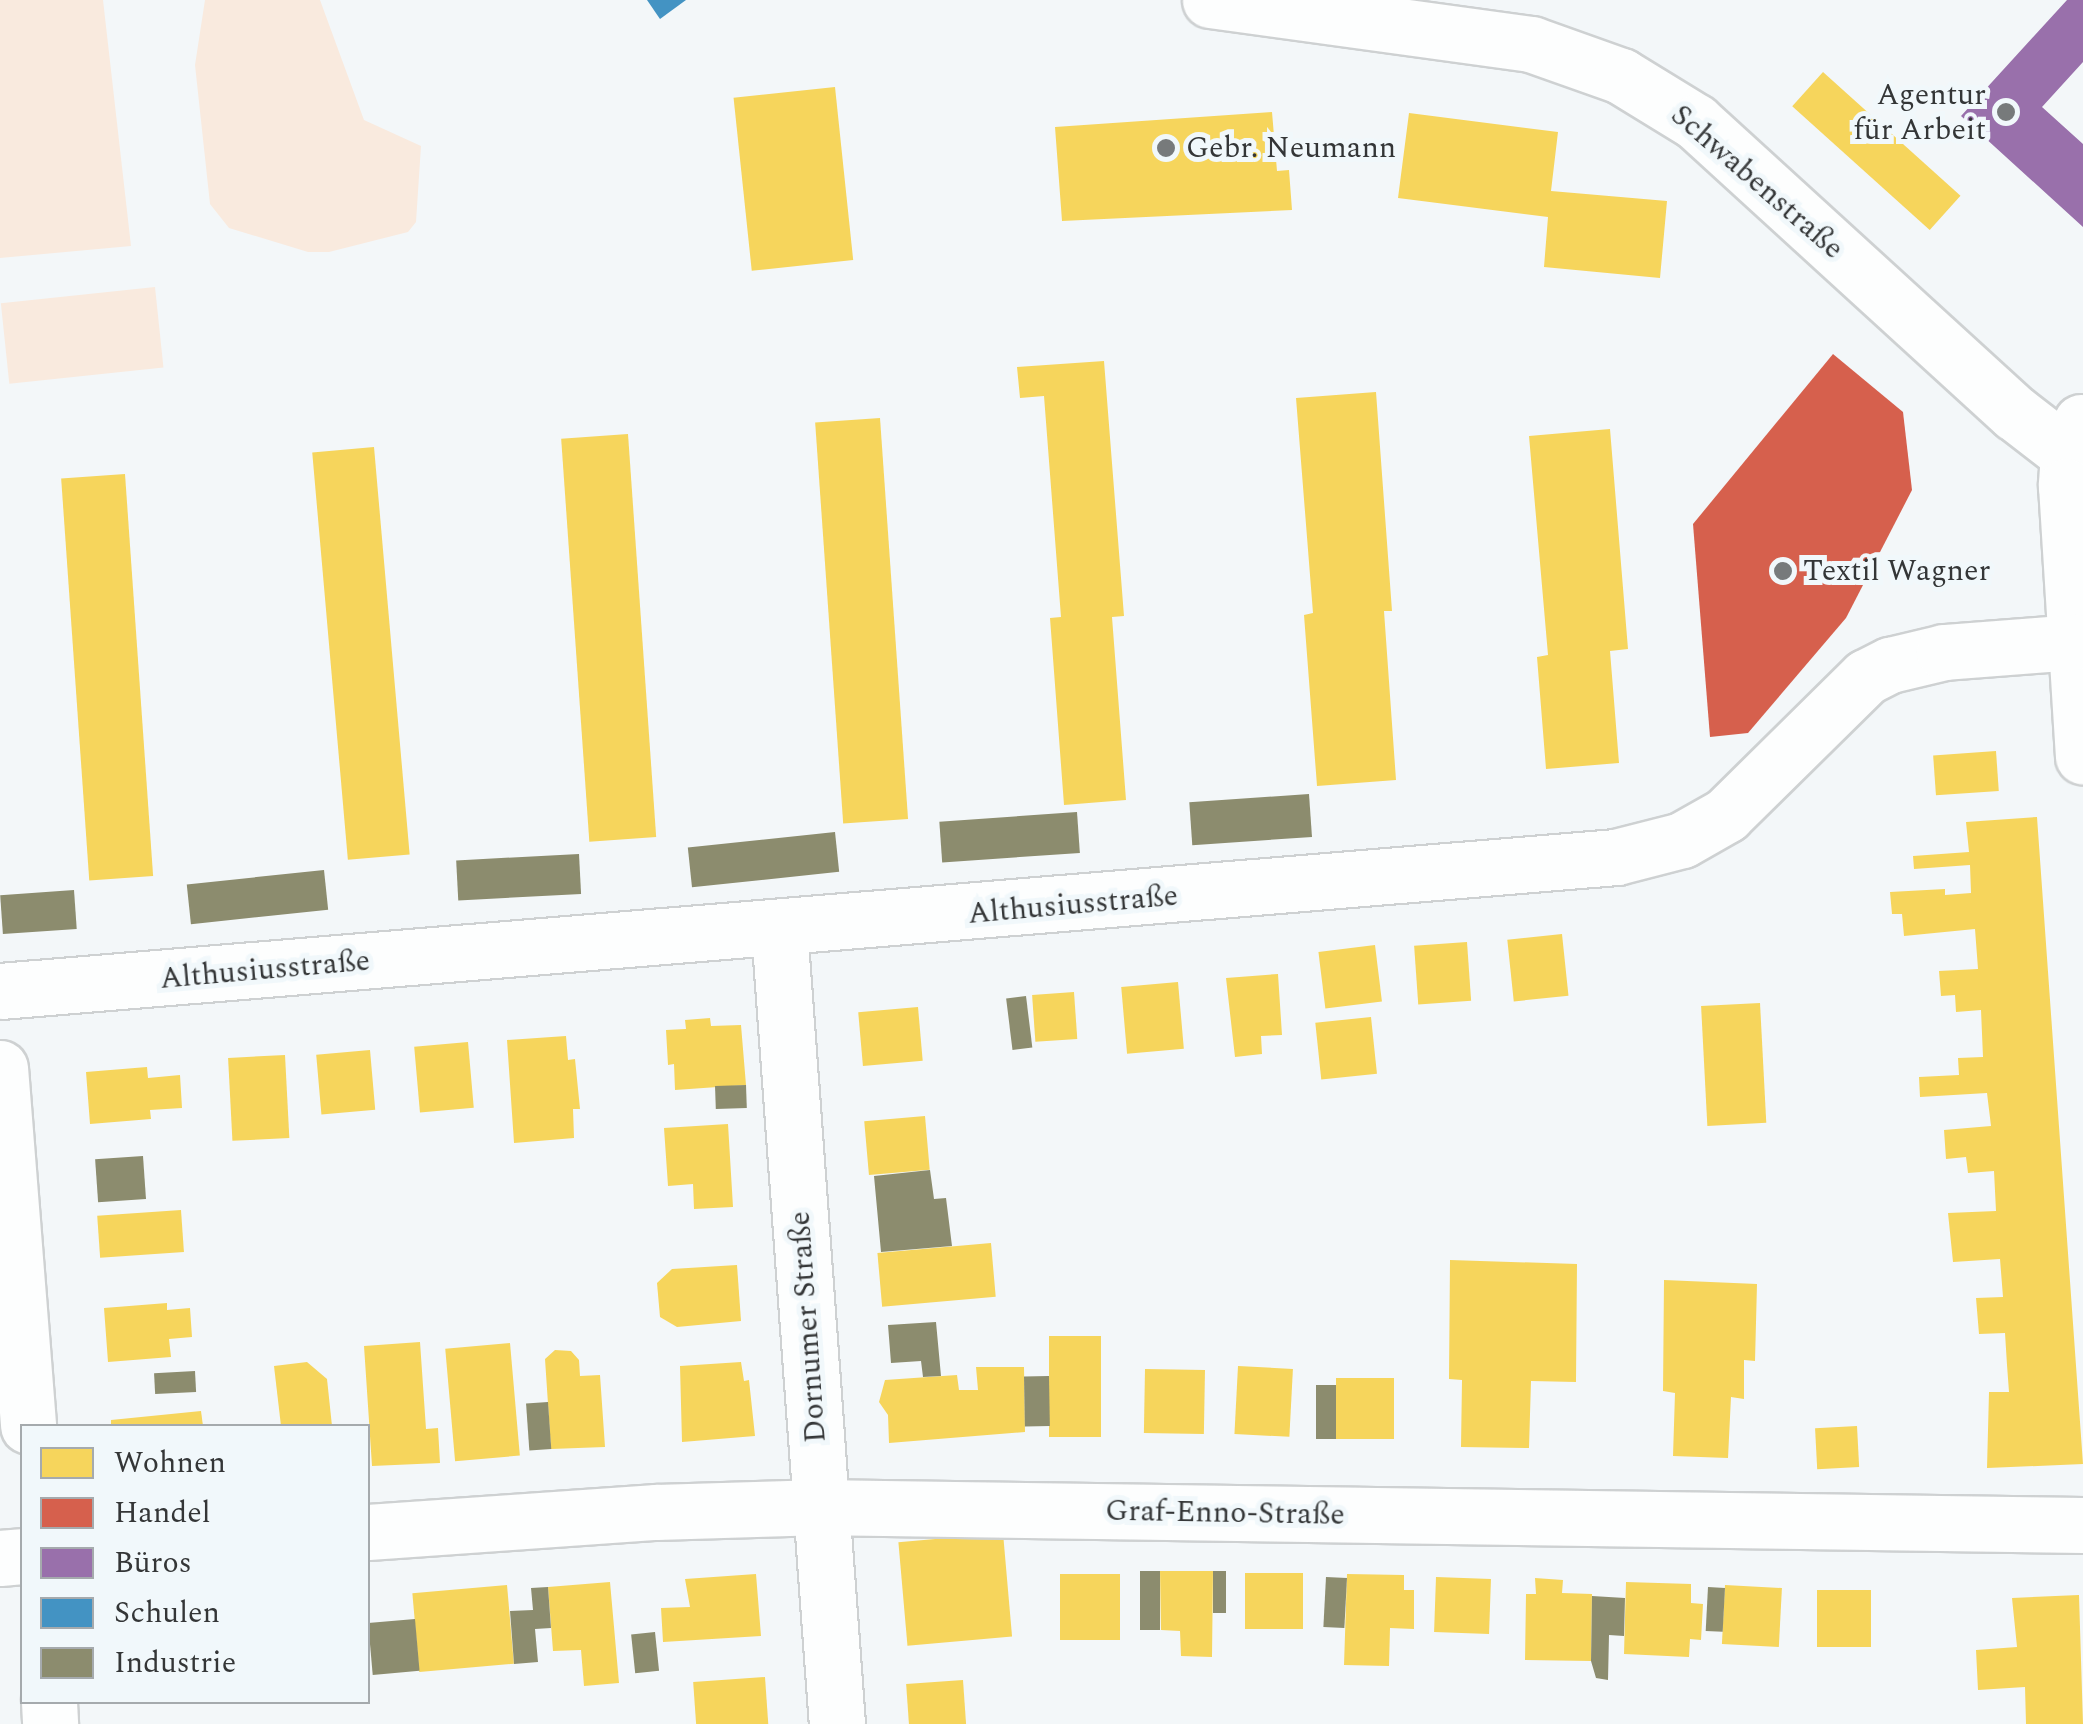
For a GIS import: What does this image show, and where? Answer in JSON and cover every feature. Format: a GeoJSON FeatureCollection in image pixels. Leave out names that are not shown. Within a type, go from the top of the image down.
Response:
{"type":"FeatureCollection","features":[{"type":"Feature","properties":{"kind":"street","name":"Schwabenstraße"},"geometry":{"type":"LineString","coordinates":[[1210,0],[1531,44],[1621,76],[1696,122],[2015,412],[2076,437]]}},
{"type":"Feature","properties":{"kind":"street"},"geometry":{"type":"LineString","coordinates":[[2076,437],[2068,550],[2083,756]]}},
{"type":"Feature","properties":{"kind":"street","name":"Althusiusstraße"},"geometry":{"type":"LineString","coordinates":[[0,991],[1430,876],[1648,851],[1682,840],[1726,814],[1866,677],[1878,670],[1944,652],[2076,642]]}},
{"type":"Feature","properties":{"kind":"street","name":"Dornumer Straße"},"geometry":{"type":"LineString","coordinates":[[779,929],[836,1724]]}},
{"type":"Feature","properties":{"kind":"street"},"geometry":{"type":"LineString","coordinates":[[0,1068],[28,1424]]}},
{"type":"Feature","properties":{"kind":"street","name":"Graf-Enno-Straße"},"geometry":{"type":"LineString","coordinates":[[370,1532],[656,1512],[822,1507],[2083,1525]]}},
{"type":"Feature","properties":{"kind":"shaded area"},"geometry":{"type":"Polygon","coordinates":[[[0,0],[103,0],[131,246],[0,258],[0,0]]]}},
{"type":"Feature","properties":{"kind":"shaded area"},"geometry":{"type":"Polygon","coordinates":[[[205,0],[320,0],[364,120],[421,146],[416,222],[408,232],[329,252],[308,252],[229,228],[210,204],[195,65],[205,0]]]}},
{"type":"Feature","properties":{"kind":"shaded area"},"geometry":{"type":"Polygon","coordinates":[[[155,287],[163,368],[9,384],[1,303],[155,287]]]}},
{"type":"Feature","properties":{"kind":"building: Wohnen"},"geometry":{"type":"Polygon","coordinates":[[[1823,72],[1960,196],[1930,230],[1792,106],[1823,72]]]}},
{"type":"Feature","properties":{"kind":"building: Wohnen"},"geometry":{"type":"Polygon","coordinates":[[[835,87],[853,260],[752,271],[734,98],[835,87]]]}},
{"type":"Feature","properties":{"kind":"building: Wohnen","name":"Gebr. Neumann"},"geometry":{"type":"Polygon","coordinates":[[[1272,112],[1277,171],[1289,170],[1292,210],[1062,221],[1055,127],[1272,112]]]}},
{"type":"Feature","properties":{"kind":"building: Wohnen"},"geometry":{"type":"Polygon","coordinates":[[[1409,113],[1558,132],[1551,191],[1667,201],[1660,278],[1544,267],[1548,217],[1398,198],[1409,113]]]}},
{"type":"Feature","properties":{"kind":"building: Wohnen"},"geometry":{"type":"Polygon","coordinates":[[[1104,361],[1124,616],[1112,617],[1126,800],[1064,805],[1050,618],[1061,617],[1044,396],[1020,398],[1017,367],[1104,361]]]}},
{"type":"Feature","properties":{"kind":"building: Wohnen"},"geometry":{"type":"Polygon","coordinates":[[[1376,392],[1392,611],[1384,611],[1396,780],[1317,786],[1304,615],[1313,613],[1296,398],[1376,392]]]}},
{"type":"Feature","properties":{"kind":"building: Wohnen"},"geometry":{"type":"Polygon","coordinates":[[[880,418],[908,819],[843,824],[815,423],[880,418]]]}},
{"type":"Feature","properties":{"kind":"building: Wohnen"},"geometry":{"type":"Polygon","coordinates":[[[1610,429],[1628,649],[1610,651],[1619,763],[1546,769],[1537,657],[1548,655],[1529,436],[1610,429]]]}},
{"type":"Feature","properties":{"kind":"building: Wohnen"},"geometry":{"type":"Polygon","coordinates":[[[628,434],[656,837],[589,842],[561,439],[628,434]]]}},
{"type":"Feature","properties":{"kind":"building: Wohnen"},"geometry":{"type":"Polygon","coordinates":[[[374,447],[410,854],[348,860],[312,452],[374,447]]]}},
{"type":"Feature","properties":{"kind":"building: Wohnen"},"geometry":{"type":"Polygon","coordinates":[[[125,474],[153,876],[89,880],[61,478],[125,474]]]}},
{"type":"Feature","properties":{"kind":"building: Wohnen"},"geometry":{"type":"Polygon","coordinates":[[[1996,751],[1999,791],[1936,795],[1933,755],[1996,751]]]}},
{"type":"Feature","properties":{"kind":"building: Wohnen"},"geometry":{"type":"Polygon","coordinates":[[[2037,817],[2083,1464],[1987,1468],[1989,1392],[2009,1392],[2005,1333],[1979,1334],[1976,1298],[2003,1297],[2000,1259],[1953,1262],[1948,1213],[1996,1211],[1994,1171],[1968,1173],[1966,1157],[1946,1159],[1944,1130],[1991,1126],[1987,1093],[1920,1097],[1919,1077],[1959,1075],[1958,1058],[1983,1057],[1981,1010],[1956,1012],[1955,995],[1941,996],[1939,971],[1978,969],[1975,929],[1904,936],[1902,914],[1892,914],[1890,892],[1945,889],[1945,895],[1971,893],[1970,865],[1914,869],[1913,856],[1969,852],[1966,822],[2037,817]]]}},
{"type":"Feature","properties":{"kind":"building: Wohnen"},"geometry":{"type":"Polygon","coordinates":[[[1562,934],[1568,996],[1514,1001],[1507,940],[1562,934]]]}},
{"type":"Feature","properties":{"kind":"building: Wohnen"},"geometry":{"type":"Polygon","coordinates":[[[1467,942],[1471,1001],[1418,1005],[1414,946],[1467,942]]]}},
{"type":"Feature","properties":{"kind":"building: Wohnen"},"geometry":{"type":"Polygon","coordinates":[[[1375,945],[1382,1002],[1325,1009],[1318,952],[1375,945]]]}},
{"type":"Feature","properties":{"kind":"building: Wohnen"},"geometry":{"type":"Polygon","coordinates":[[[1278,974],[1282,1035],[1261,1036],[1262,1054],[1235,1057],[1226,978],[1278,974]]]}},
{"type":"Feature","properties":{"kind":"building: Wohnen"},"geometry":{"type":"Polygon","coordinates":[[[1178,982],[1184,1049],[1127,1054],[1121,987],[1178,982]]]}},
{"type":"Feature","properties":{"kind":"building: Wohnen"},"geometry":{"type":"Polygon","coordinates":[[[1074,992],[1077,1039],[1035,1042],[1032,995],[1074,992]]]}},
{"type":"Feature","properties":{"kind":"building: Wohnen"},"geometry":{"type":"Polygon","coordinates":[[[1760,1003],[1766,1123],[1707,1126],[1701,1006],[1760,1003]]]}},
{"type":"Feature","properties":{"kind":"building: Wohnen"},"geometry":{"type":"Polygon","coordinates":[[[918,1007],[923,1061],[863,1066],[858,1012],[918,1007]]]}},
{"type":"Feature","properties":{"kind":"building: Wohnen"},"geometry":{"type":"Polygon","coordinates":[[[1371,1017],[1377,1074],[1321,1080],[1315,1023],[1371,1017]]]}},
{"type":"Feature","properties":{"kind":"building: Wohnen"},"geometry":{"type":"Polygon","coordinates":[[[710,1018],[711,1026],[741,1025],[746,1085],[675,1090],[674,1064],[668,1065],[666,1030],[686,1029],[685,1020],[710,1018]]]}},
{"type":"Feature","properties":{"kind":"building: Wohnen"},"geometry":{"type":"Polygon","coordinates":[[[566,1036],[568,1060],[575,1059],[580,1109],[573,1109],[574,1138],[514,1143],[507,1040],[566,1036]]]}},
{"type":"Feature","properties":{"kind":"building: Wohnen"},"geometry":{"type":"Polygon","coordinates":[[[468,1042],[474,1108],[420,1112],[414,1047],[468,1042]]]}},
{"type":"Feature","properties":{"kind":"building: Wohnen"},"geometry":{"type":"Polygon","coordinates":[[[370,1050],[375,1110],[321,1114],[316,1055],[370,1050]]]}},
{"type":"Feature","properties":{"kind":"building: Wohnen"},"geometry":{"type":"Polygon","coordinates":[[[285,1055],[289,1138],[232,1141],[228,1058],[285,1055]]]}},
{"type":"Feature","properties":{"kind":"building: Wohnen"},"geometry":{"type":"Polygon","coordinates":[[[147,1067],[148,1078],[180,1075],[182,1108],[150,1110],[151,1119],[90,1124],[86,1072],[147,1067]]]}},
{"type":"Feature","properties":{"kind":"building: Wohnen"},"geometry":{"type":"Polygon","coordinates":[[[925,1116],[930,1170],[869,1175],[864,1121],[925,1116]]]}},
{"type":"Feature","properties":{"kind":"building: Wohnen"},"geometry":{"type":"Polygon","coordinates":[[[728,1124],[733,1207],[694,1209],[693,1184],[668,1186],[664,1128],[728,1124]]]}},
{"type":"Feature","properties":{"kind":"building: Wohnen"},"geometry":{"type":"Polygon","coordinates":[[[181,1210],[184,1252],[100,1258],[97,1216],[181,1210]]]}},
{"type":"Feature","properties":{"kind":"building: Wohnen"},"geometry":{"type":"Polygon","coordinates":[[[991,1243],[996,1297],[882,1307],[877,1253],[991,1243]]]}},
{"type":"Feature","properties":{"kind":"building: Wohnen"},"geometry":{"type":"Polygon","coordinates":[[[1450,1260],[1577,1264],[1576,1382],[1531,1381],[1529,1448],[1461,1447],[1462,1380],[1449,1379],[1450,1260]]]}},
{"type":"Feature","properties":{"kind":"building: Wohnen"},"geometry":{"type":"Polygon","coordinates":[[[737,1265],[741,1321],[677,1327],[660,1317],[657,1283],[672,1269],[737,1265]]]}},
{"type":"Feature","properties":{"kind":"building: Wohnen"},"geometry":{"type":"Polygon","coordinates":[[[1664,1280],[1757,1284],[1755,1361],[1744,1360],[1744,1399],[1731,1397],[1728,1458],[1673,1456],[1675,1393],[1663,1391],[1664,1280]]]}},
{"type":"Feature","properties":{"kind":"building: Wohnen"},"geometry":{"type":"Polygon","coordinates":[[[167,1303],[167,1310],[190,1308],[192,1337],[169,1339],[171,1357],[108,1362],[104,1308],[167,1303]]]}},
{"type":"Feature","properties":{"kind":"building: Wohnen"},"geometry":{"type":"Polygon","coordinates":[[[1049,1336],[1101,1336],[1101,1437],[1049,1437],[1049,1336]]]}},
{"type":"Feature","properties":{"kind":"building: Wohnen"},"geometry":{"type":"Polygon","coordinates":[[[420,1342],[426,1429],[438,1428],[440,1463],[372,1466],[364,1346],[420,1342]]]}},
{"type":"Feature","properties":{"kind":"building: Wohnen"},"geometry":{"type":"Polygon","coordinates":[[[510,1343],[520,1456],[455,1461],[445,1349],[510,1343]]]}},
{"type":"Feature","properties":{"kind":"building: Wohnen"},"geometry":{"type":"Polygon","coordinates":[[[555,1350],[571,1351],[579,1360],[580,1376],[600,1375],[605,1447],[551,1449],[545,1359],[555,1350]]]}},
{"type":"Feature","properties":{"kind":"building: Wohnen"},"geometry":{"type":"Polygon","coordinates":[[[307,1362],[327,1379],[332,1424],[281,1424],[274,1366],[307,1362]]]}},
{"type":"Feature","properties":{"kind":"building: Wohnen"},"geometry":{"type":"Polygon","coordinates":[[[741,1362],[744,1381],[749,1380],[755,1436],[682,1442],[680,1366],[741,1362]]]}},
{"type":"Feature","properties":{"kind":"building: Wohnen"},"geometry":{"type":"Polygon","coordinates":[[[1238,1366],[1293,1369],[1289,1437],[1234,1434],[1238,1366]]]}},
{"type":"Feature","properties":{"kind":"building: Wohnen"},"geometry":{"type":"Polygon","coordinates":[[[976,1367],[1024,1367],[1025,1432],[889,1443],[888,1415],[879,1402],[885,1380],[957,1375],[959,1390],[978,1390],[976,1367]]]}},
{"type":"Feature","properties":{"kind":"building: Wohnen"},"geometry":{"type":"Polygon","coordinates":[[[1145,1369],[1205,1370],[1204,1434],[1144,1433],[1145,1369]]]}},
{"type":"Feature","properties":{"kind":"building: Wohnen"},"geometry":{"type":"Polygon","coordinates":[[[1336,1378],[1394,1378],[1394,1439],[1336,1439],[1336,1378]]]}},
{"type":"Feature","properties":{"kind":"building: Wohnen"},"geometry":{"type":"Polygon","coordinates":[[[201,1411],[203,1424],[111,1424],[111,1420],[201,1411]]]}},
{"type":"Feature","properties":{"kind":"building: Wohnen"},"geometry":{"type":"Polygon","coordinates":[[[1857,1426],[1859,1467],[1817,1469],[1815,1428],[1857,1426]]]}},
{"type":"Feature","properties":{"kind":"building: Wohnen"},"geometry":{"type":"Polygon","coordinates":[[[1003,1533],[1012,1637],[907,1646],[898,1542],[1003,1533]]]}},
{"type":"Feature","properties":{"kind":"building: Wohnen"},"geometry":{"type":"Polygon","coordinates":[[[1160,1571],[1213,1571],[1212,1657],[1181,1656],[1180,1631],[1161,1630],[1160,1571]]]}},
{"type":"Feature","properties":{"kind":"building: Wohnen"},"geometry":{"type":"Polygon","coordinates":[[[1245,1573],[1303,1573],[1303,1629],[1245,1629],[1245,1573]]]}},
{"type":"Feature","properties":{"kind":"building: Wohnen"},"geometry":{"type":"Polygon","coordinates":[[[756,1574],[761,1636],[663,1642],[661,1608],[690,1607],[685,1579],[756,1574]]]}},
{"type":"Feature","properties":{"kind":"building: Wohnen"},"geometry":{"type":"Polygon","coordinates":[[[1060,1574],[1120,1574],[1120,1640],[1060,1640],[1060,1574]]]}},
{"type":"Feature","properties":{"kind":"building: Wohnen"},"geometry":{"type":"Polygon","coordinates":[[[1347,1574],[1404,1575],[1404,1590],[1414,1590],[1414,1629],[1390,1628],[1389,1666],[1344,1665],[1347,1574]]]}},
{"type":"Feature","properties":{"kind":"building: Wohnen"},"geometry":{"type":"Polygon","coordinates":[[[1436,1577],[1491,1579],[1489,1634],[1434,1632],[1436,1577]]]}},
{"type":"Feature","properties":{"kind":"building: Wohnen"},"geometry":{"type":"Polygon","coordinates":[[[1535,1578],[1563,1580],[1562,1593],[1592,1594],[1591,1661],[1525,1660],[1526,1594],[1536,1594],[1535,1578]]]}},
{"type":"Feature","properties":{"kind":"building: Wohnen"},"geometry":{"type":"Polygon","coordinates":[[[610,1582],[619,1683],[584,1686],[581,1650],[553,1651],[548,1587],[610,1582]]]}},
{"type":"Feature","properties":{"kind":"building: Wohnen"},"geometry":{"type":"Polygon","coordinates":[[[1626,1582],[1691,1584],[1691,1603],[1703,1604],[1701,1640],[1690,1639],[1689,1657],[1624,1654],[1626,1582]]]}},
{"type":"Feature","properties":{"kind":"building: Wohnen"},"geometry":{"type":"Polygon","coordinates":[[[507,1585],[514,1664],[419,1672],[412,1593],[507,1585]]]}},
{"type":"Feature","properties":{"kind":"building: Wohnen"},"geometry":{"type":"Polygon","coordinates":[[[1725,1585],[1782,1588],[1779,1647],[1722,1644],[1725,1585]]]}},
{"type":"Feature","properties":{"kind":"building: Wohnen"},"geometry":{"type":"Polygon","coordinates":[[[1817,1590],[1871,1590],[1871,1647],[1817,1647],[1817,1590]]]}},
{"type":"Feature","properties":{"kind":"building: Wohnen"},"geometry":{"type":"Polygon","coordinates":[[[2079,1595],[2083,1724],[2026,1724],[2025,1687],[1978,1690],[1976,1650],[2017,1647],[2012,1598],[2079,1595]]]}},
{"type":"Feature","properties":{"kind":"building: Wohnen"},"geometry":{"type":"Polygon","coordinates":[[[765,1677],[768,1724],[696,1724],[693,1682],[765,1677]]]}},
{"type":"Feature","properties":{"kind":"building: Wohnen"},"geometry":{"type":"Polygon","coordinates":[[[963,1680],[966,1724],[909,1724],[906,1684],[963,1680]]]}},
{"type":"Feature","properties":{"kind":"building: Handel","name":"Textil Wagner"},"geometry":{"type":"Polygon","coordinates":[[[1833,354],[1903,412],[1912,490],[1846,618],[1748,733],[1710,737],[1693,524],[1833,354]]]}},
{"type":"Feature","properties":{"kind":"building: Büros","name":"Agentur für Arbeit"},"geometry":{"type":"Polygon","coordinates":[[[2067,0],[2083,0],[2083,62],[2042,107],[2083,144],[2083,227],[1961,116],[2067,0]]]}},
{"type":"Feature","properties":{"kind":"building: Schulen"},"geometry":{"type":"Polygon","coordinates":[[[647,0],[686,0],[660,19],[647,0]]]}},
{"type":"Feature","properties":{"kind":"building: Industrie"},"geometry":{"type":"Polygon","coordinates":[[[1309,794],[1312,837],[1192,845],[1189,802],[1309,794]]]}},
{"type":"Feature","properties":{"kind":"building: Industrie"},"geometry":{"type":"Polygon","coordinates":[[[1077,812],[1080,853],[942,863],[939,822],[1077,812]]]}},
{"type":"Feature","properties":{"kind":"building: Industrie"},"geometry":{"type":"Polygon","coordinates":[[[835,832],[839,872],[692,887],[688,847],[835,832]]]}},
{"type":"Feature","properties":{"kind":"building: Industrie"},"geometry":{"type":"Polygon","coordinates":[[[579,854],[581,894],[458,900],[456,860],[579,854]]]}},
{"type":"Feature","properties":{"kind":"building: Industrie"},"geometry":{"type":"Polygon","coordinates":[[[324,870],[328,910],[191,924],[187,884],[324,870]]]}},
{"type":"Feature","properties":{"kind":"building: Industrie"},"geometry":{"type":"Polygon","coordinates":[[[74,890],[77,929],[3,934],[0,895],[74,890]]]}},
{"type":"Feature","properties":{"kind":"building: Industrie"},"geometry":{"type":"Polygon","coordinates":[[[1026,996],[1032,1048],[1012,1050],[1006,998],[1026,996]]]}},
{"type":"Feature","properties":{"kind":"building: Industrie"},"geometry":{"type":"Polygon","coordinates":[[[746,1085],[747,1108],[716,1109],[715,1086],[746,1085]]]}},
{"type":"Feature","properties":{"kind":"building: Industrie"},"geometry":{"type":"Polygon","coordinates":[[[143,1156],[146,1199],[98,1202],[95,1159],[143,1156]]]}},
{"type":"Feature","properties":{"kind":"building: Industrie"},"geometry":{"type":"Polygon","coordinates":[[[930,1170],[934,1199],[946,1198],[952,1246],[881,1252],[874,1176],[930,1170]]]}},
{"type":"Feature","properties":{"kind":"building: Industrie"},"geometry":{"type":"Polygon","coordinates":[[[936,1322],[941,1376],[923,1377],[921,1361],[891,1363],[888,1325],[936,1322]]]}},
{"type":"Feature","properties":{"kind":"building: Industrie"},"geometry":{"type":"Polygon","coordinates":[[[195,1371],[196,1392],[155,1394],[154,1373],[195,1371]]]}},
{"type":"Feature","properties":{"kind":"building: Industrie"},"geometry":{"type":"Polygon","coordinates":[[[1024,1376],[1049,1376],[1050,1426],[1025,1426],[1024,1376]]]}},
{"type":"Feature","properties":{"kind":"building: Industrie"},"geometry":{"type":"Polygon","coordinates":[[[1316,1385],[1336,1385],[1336,1439],[1316,1439],[1316,1385]]]}},
{"type":"Feature","properties":{"kind":"building: Industrie"},"geometry":{"type":"Polygon","coordinates":[[[548,1402],[551,1449],[529,1450],[526,1404],[548,1402]]]}},
{"type":"Feature","properties":{"kind":"building: Industrie"},"geometry":{"type":"Polygon","coordinates":[[[1140,1571],[1160,1571],[1160,1630],[1140,1630],[1140,1571]]]}},
{"type":"Feature","properties":{"kind":"building: Industrie"},"geometry":{"type":"Polygon","coordinates":[[[1213,1571],[1226,1571],[1226,1613],[1213,1613],[1213,1571]]]}},
{"type":"Feature","properties":{"kind":"building: Industrie"},"geometry":{"type":"Polygon","coordinates":[[[1326,1577],[1347,1578],[1344,1628],[1323,1627],[1326,1577]]]}},
{"type":"Feature","properties":{"kind":"building: Industrie"},"geometry":{"type":"Polygon","coordinates":[[[548,1587],[551,1628],[535,1629],[538,1662],[514,1664],[510,1611],[533,1610],[531,1588],[548,1587]]]}},
{"type":"Feature","properties":{"kind":"building: Industrie"},"geometry":{"type":"Polygon","coordinates":[[[1708,1587],[1725,1588],[1723,1632],[1706,1631],[1708,1587]]]}},
{"type":"Feature","properties":{"kind":"building: Industrie"},"geometry":{"type":"Polygon","coordinates":[[[1592,1596],[1625,1598],[1624,1636],[1609,1635],[1608,1680],[1596,1678],[1591,1661],[1592,1596]]]}},
{"type":"Feature","properties":{"kind":"building: Industrie"},"geometry":{"type":"Polygon","coordinates":[[[415,1619],[420,1671],[373,1675],[370,1623],[415,1619]]]}},
{"type":"Feature","properties":{"kind":"building: Industrie"},"geometry":{"type":"Polygon","coordinates":[[[655,1632],[659,1671],[635,1673],[631,1635],[655,1632]]]}},
{"type":"Feature","properties":{"kind":"place","name":"Agentur für Arbeit"},"geometry":{"type":"Point","coordinates":[2006,112]}},
{"type":"Feature","properties":{"kind":"place","name":"Gebr. Neumann"},"geometry":{"type":"Point","coordinates":[1166,148]}},
{"type":"Feature","properties":{"kind":"place","name":"Textil Wagner"},"geometry":{"type":"Point","coordinates":[1783,571]}}]}
